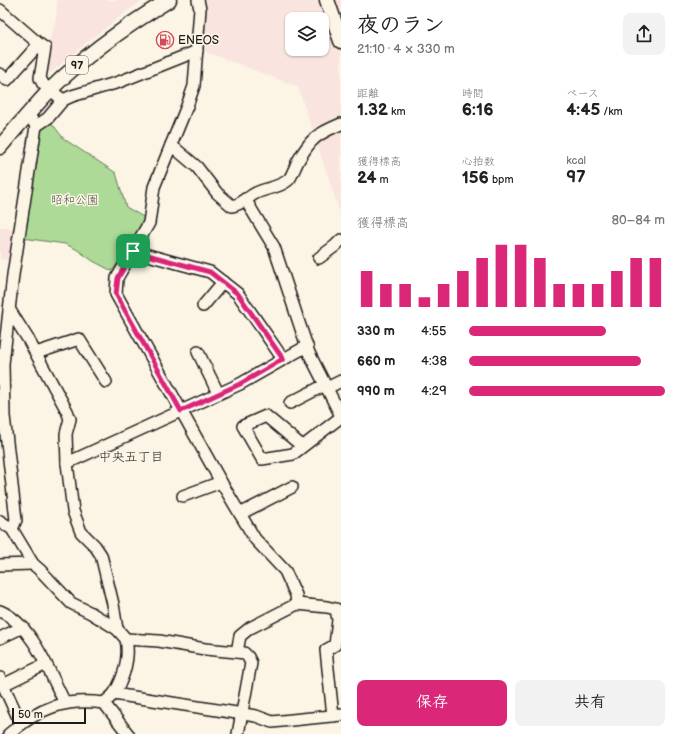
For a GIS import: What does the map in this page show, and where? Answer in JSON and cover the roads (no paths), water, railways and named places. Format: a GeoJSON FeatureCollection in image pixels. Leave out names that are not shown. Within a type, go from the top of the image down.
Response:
{"type":"FeatureCollection","features":[{"type":"Feature","properties":{"kind":"main road","name":"97"},"geometry":{"type":"LineString","coordinates":[[0,147],[32,120],[51,90],[99,47],[125,28],[169,0]]}},
{"type":"Feature","properties":{"kind":"main road"},"geometry":{"type":"LineString","coordinates":[[327,0],[340,34]]}},
{"type":"Feature","properties":{"kind":"street"},"geometry":{"type":"LineString","coordinates":[[198,0],[200,9],[194,86],[154,187],[149,223],[118,278],[116,294],[221,482],[255,539],[285,571],[296,595],[297,604]]}},
{"type":"Feature","properties":{"kind":"street"},"geometry":{"type":"LineString","coordinates":[[0,10],[45,48],[40,78],[42,84],[63,100]]}},
{"type":"Feature","properties":{"kind":"street"},"geometry":{"type":"LineString","coordinates":[[0,74],[7,80],[39,44]]}},
{"type":"Feature","properties":{"kind":"street"},"geometry":{"type":"LineString","coordinates":[[117,629],[113,604],[101,555],[95,546],[81,532],[73,511],[66,434],[70,419],[36,353],[9,309],[5,298],[32,120],[48,118],[63,100],[72,96],[118,82],[197,51]]}},
{"type":"Feature","properties":{"kind":"street"},"geometry":{"type":"LineString","coordinates":[[171,146],[197,168],[217,193],[232,206],[236,206],[245,199],[257,193],[286,182],[290,178],[313,138],[324,131],[341,124]]}},
{"type":"Feature","properties":{"kind":"street"},"geometry":{"type":"LineString","coordinates":[[245,199],[274,248],[307,346],[341,416],[293,454],[262,459],[243,426],[266,416],[302,446]]}},
{"type":"Feature","properties":{"kind":"street"},"geometry":{"type":"LineString","coordinates":[[319,258],[341,240]]}},
{"type":"Feature","properties":{"kind":"street"},"geometry":{"type":"LineString","coordinates":[[133,251],[210,272],[238,294],[283,359]]}},
{"type":"Feature","properties":{"kind":"street"},"geometry":{"type":"LineString","coordinates":[[203,306],[223,282]]}},
{"type":"Feature","properties":{"kind":"street"},"geometry":{"type":"LineString","coordinates":[[9,309],[3,364],[4,416],[16,520],[12,529]]}},
{"type":"Feature","properties":{"kind":"street"},"geometry":{"type":"LineString","coordinates":[[36,353],[79,338],[106,382]]}},
{"type":"Feature","properties":{"kind":"street"},"geometry":{"type":"LineString","coordinates":[[68,463],[240,384],[307,346]]}},
{"type":"Feature","properties":{"kind":"street"},"geometry":{"type":"LineString","coordinates":[[198,352],[218,393]]}},
{"type":"Feature","properties":{"kind":"street"},"geometry":{"type":"LineString","coordinates":[[290,403],[326,386],[341,381]]}},
{"type":"Feature","properties":{"kind":"street"},"geometry":{"type":"LineString","coordinates":[[183,496],[221,482]]}},
{"type":"Feature","properties":{"kind":"street"},"geometry":{"type":"LineString","coordinates":[[240,514],[292,487]]}},
{"type":"Feature","properties":{"kind":"street"},"geometry":{"type":"LineString","coordinates":[[0,521],[12,529],[33,564],[72,603],[117,629],[126,639],[128,658],[118,688],[104,703]]}},
{"type":"Feature","properties":{"kind":"street"},"geometry":{"type":"LineString","coordinates":[[0,565],[33,564]]}},
{"type":"Feature","properties":{"kind":"street"},"geometry":{"type":"LineString","coordinates":[[114,694],[256,716],[272,722],[337,715],[326,650],[335,644],[339,620],[336,609],[297,604],[250,628],[240,636],[237,652]]}},
{"type":"Feature","properties":{"kind":"street"},"geometry":{"type":"LineString","coordinates":[[0,611],[11,616],[30,635],[65,703]]}},
{"type":"Feature","properties":{"kind":"street"},"geometry":{"type":"LineString","coordinates":[[0,638],[23,627]]}},
{"type":"Feature","properties":{"kind":"street"},"geometry":{"type":"LineString","coordinates":[[126,639],[159,641],[205,649],[244,653],[251,663],[243,714],[238,734]]}},
{"type":"Feature","properties":{"kind":"street"},"geometry":{"type":"LineString","coordinates":[[21,724],[1,682],[46,664]]}},
{"type":"Feature","properties":{"kind":"street"},"geometry":{"type":"LineString","coordinates":[[9,734],[39,712],[65,703],[87,701],[104,703],[128,734]]}},
{"type":"Feature","properties":{"kind":"place","name":"ENEOS"},"geometry":{"type":"Point","coordinates":[165,40]}},
{"type":"Feature","properties":{"kind":"district","name":"中央五丁目"},"geometry":{"type":"Point","coordinates":[131,456]}},
{"type":"Feature","properties":{"kind":"park label","name":"昭和公園"},"geometry":{"type":"Point","coordinates":[75,200]}}]}
